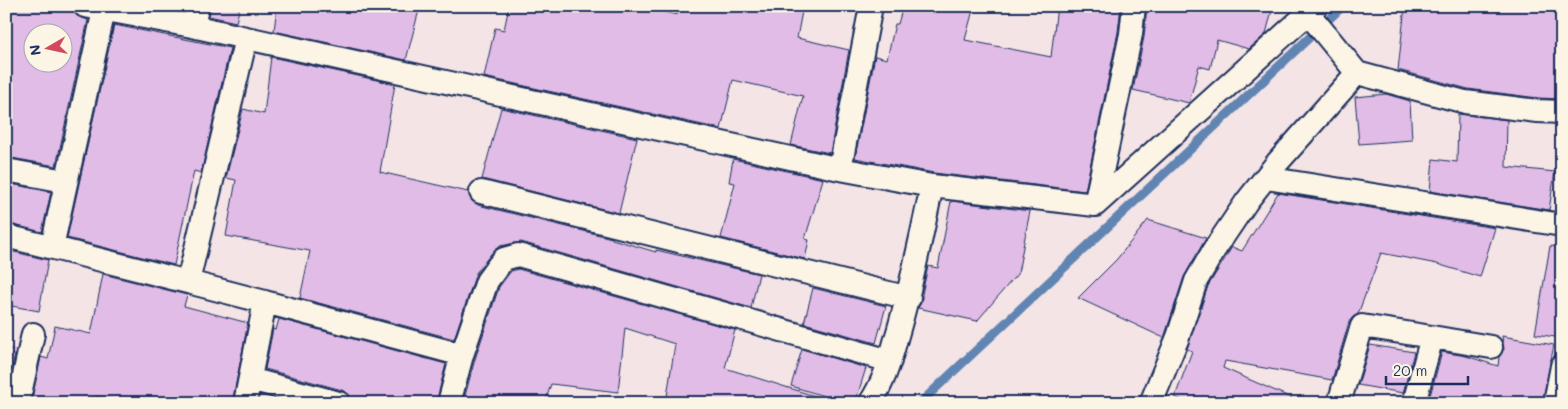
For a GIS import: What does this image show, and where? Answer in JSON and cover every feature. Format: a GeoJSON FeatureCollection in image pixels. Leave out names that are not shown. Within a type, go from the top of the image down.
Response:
{"type":"FeatureCollection","features":[{"type":"Feature","properties":{"kind":"street"},"geometry":{"type":"LineString","coordinates":[[840,169],[871,6]]}},
{"type":"Feature","properties":{"kind":"street"},"geometry":{"type":"LineString","coordinates":[[1095,205],[1131,34],[1134,6]]}},
{"type":"Feature","properties":{"kind":"street"},"geometry":{"type":"LineString","coordinates":[[52,247],[66,181],[94,8],[195,16],[246,38],[840,169],[932,186],[1095,205],[1313,14],[1357,74],[1465,102],[1537,111],[1562,112]]}},
{"type":"Feature","properties":{"kind":"street"},"geometry":{"type":"LineString","coordinates":[[188,282],[246,38]]}},
{"type":"Feature","properties":{"kind":"street"},"geometry":{"type":"LineString","coordinates":[[1152,403],[1178,337],[1196,280],[1214,250],[1247,201],[1357,74]]}},
{"type":"Feature","properties":{"kind":"street"},"geometry":{"type":"LineString","coordinates":[[6,170],[66,181]]}},
{"type":"Feature","properties":{"kind":"street"},"geometry":{"type":"LineString","coordinates":[[1266,178],[1562,225]]}},
{"type":"Feature","properties":{"kind":"street"},"geometry":{"type":"LineString","coordinates":[[870,403],[877,392],[890,361],[908,298],[932,186]]}},
{"type":"Feature","properties":{"kind":"street"},"geometry":{"type":"LineString","coordinates":[[481,192],[908,298]]}},
{"type":"Feature","properties":{"kind":"street"},"geometry":{"type":"LineString","coordinates":[[6,236],[265,302],[462,355]]}},
{"type":"Feature","properties":{"kind":"street"},"geometry":{"type":"LineString","coordinates":[[449,403],[462,355],[488,281],[504,259],[518,255],[890,361]]}},
{"type":"Feature","properties":{"kind":"street"},"geometry":{"type":"LineString","coordinates":[[245,403],[265,302]]}},
{"type":"Feature","properties":{"kind":"street"},"geometry":{"type":"LineString","coordinates":[[1339,403],[1362,326],[1491,347]]}},
{"type":"Feature","properties":{"kind":"street"},"geometry":{"type":"LineString","coordinates":[[18,403],[33,334]]}},
{"type":"Feature","properties":{"kind":"street"},"geometry":{"type":"LineString","coordinates":[[1414,403],[1432,337]]}},
{"type":"Feature","properties":{"kind":"street"},"geometry":{"type":"LineString","coordinates":[[1555,403],[1562,366]]}},
{"type":"Feature","properties":{"kind":"street"},"geometry":{"type":"LineString","coordinates":[[250,379],[339,403]]}},
{"type":"Feature","properties":{"kind":"building"},"geometry":{"type":"Polygon","coordinates":[[[6,6],[72,6],[77,16],[88,20],[56,166],[6,157],[6,6]]]}},
{"type":"Feature","properties":{"kind":"building"},"geometry":{"type":"Polygon","coordinates":[[[211,6],[240,6],[236,22],[209,16],[211,6]]]}},
{"type":"Feature","properties":{"kind":"building"},"geometry":{"type":"Polygon","coordinates":[[[277,6],[406,6],[419,10],[406,60],[274,31],[277,6]]]}},
{"type":"Feature","properties":{"kind":"building"},"geometry":{"type":"Polygon","coordinates":[[[509,6],[638,6],[677,15],[679,6],[803,6],[797,38],[849,50],[830,153],[791,145],[803,96],[733,80],[721,129],[484,77],[495,28],[504,30],[509,6]]]}},
{"type":"Feature","properties":{"kind":"building"},"geometry":{"type":"Polygon","coordinates":[[[903,6],[974,6],[965,40],[1051,57],[1057,6],[1121,6],[1118,32],[1085,191],[934,173],[855,158],[875,56],[887,59],[895,24],[898,24],[903,6]]]}},
{"type":"Feature","properties":{"kind":"building"},"geometry":{"type":"Polygon","coordinates":[[[1147,6],[1273,6],[1266,34],[1249,49],[1217,40],[1210,69],[1199,66],[1189,103],[1133,90],[1144,37],[1147,6]]]}},
{"type":"Feature","properties":{"kind":"building"},"geometry":{"type":"Polygon","coordinates":[[[1405,6],[1543,6],[1543,9],[1562,9],[1562,99],[1538,98],[1468,89],[1398,70],[1405,6]]]}},
{"type":"Feature","properties":{"kind":"building"},"geometry":{"type":"Polygon","coordinates":[[[114,25],[230,48],[201,173],[194,171],[174,265],[67,238],[114,25]]]}},
{"type":"Feature","properties":{"kind":"building"},"geometry":{"type":"Polygon","coordinates":[[[271,57],[395,84],[380,172],[468,192],[472,201],[478,205],[612,238],[656,252],[656,250],[759,274],[751,308],[521,242],[500,246],[494,250],[476,273],[454,339],[300,298],[310,251],[226,236],[236,180],[226,178],[243,109],[264,114],[271,57]]]}},
{"type":"Feature","properties":{"kind":"building"},"geometry":{"type":"Polygon","coordinates":[[[1386,94],[1410,101],[1412,140],[1359,144],[1355,97],[1386,94]]]}},
{"type":"Feature","properties":{"kind":"building"},"geometry":{"type":"Polygon","coordinates":[[[501,108],[637,138],[619,213],[482,179],[501,108]]]}},
{"type":"Feature","properties":{"kind":"building"},"geometry":{"type":"Polygon","coordinates":[[[1458,114],[1507,120],[1506,167],[1555,172],[1549,210],[1430,191],[1433,159],[1457,162],[1458,114]]]}},
{"type":"Feature","properties":{"kind":"building"},"geometry":{"type":"Polygon","coordinates":[[[733,159],[823,179],[805,239],[809,240],[805,259],[721,238],[735,183],[729,182],[733,159]]]}},
{"type":"Feature","properties":{"kind":"building"},"geometry":{"type":"Polygon","coordinates":[[[6,183],[51,192],[42,232],[6,223],[6,183]]]}},
{"type":"Feature","properties":{"kind":"building"},"geometry":{"type":"Polygon","coordinates":[[[1278,193],[1495,228],[1480,277],[1437,264],[1381,253],[1358,314],[1349,322],[1332,380],[1225,361],[1223,368],[1303,403],[1189,403],[1175,397],[1192,351],[1187,349],[1208,286],[1232,247],[1242,251],[1278,193]]]}},
{"type":"Feature","properties":{"kind":"building"},"geometry":{"type":"Polygon","coordinates":[[[951,201],[1030,211],[1018,273],[977,321],[918,308],[922,301],[928,266],[938,268],[951,201]]]}},
{"type":"Feature","properties":{"kind":"building"},"geometry":{"type":"Polygon","coordinates":[[[1148,220],[1206,238],[1184,277],[1164,338],[1078,298],[1117,259],[1148,220]]]}},
{"type":"Feature","properties":{"kind":"building"},"geometry":{"type":"Polygon","coordinates":[[[1550,246],[1562,247],[1562,338],[1535,334],[1550,246]]]}},
{"type":"Feature","properties":{"kind":"building"},"geometry":{"type":"Polygon","coordinates":[[[6,250],[48,260],[39,311],[6,305],[6,250]]]}},
{"type":"Feature","properties":{"kind":"building"},"geometry":{"type":"Polygon","coordinates":[[[518,269],[735,330],[725,368],[821,398],[820,403],[666,403],[675,344],[625,328],[618,392],[551,384],[545,403],[463,403],[475,359],[499,287],[511,271],[518,269]]]}},
{"type":"Feature","properties":{"kind":"building"},"geometry":{"type":"Polygon","coordinates":[[[103,274],[187,295],[184,306],[248,323],[232,403],[129,403],[96,396],[95,403],[31,403],[41,357],[48,359],[55,326],[91,334],[103,274]]]}},
{"type":"Feature","properties":{"kind":"building"},"geometry":{"type":"Polygon","coordinates":[[[813,288],[886,306],[876,343],[804,323],[813,288]]]}},
{"type":"Feature","properties":{"kind":"building"},"geometry":{"type":"Polygon","coordinates":[[[279,319],[446,364],[436,403],[352,403],[349,394],[342,390],[265,369],[273,329],[276,330],[279,319]]]}},
{"type":"Feature","properties":{"kind":"building"},"geometry":{"type":"Polygon","coordinates":[[[1502,336],[1554,345],[1542,403],[1428,403],[1442,352],[1466,356],[1498,366],[1499,357],[1504,349],[1502,336]]]}},
{"type":"Feature","properties":{"kind":"building"},"geometry":{"type":"Polygon","coordinates":[[[1370,345],[1414,352],[1403,393],[1358,385],[1370,345]]]}},
{"type":"Feature","properties":{"kind":"building"},"geometry":{"type":"Polygon","coordinates":[[[6,348],[16,350],[6,395],[6,348]]]}},
{"type":"Feature","properties":{"kind":"building"},"geometry":{"type":"Polygon","coordinates":[[[802,349],[866,368],[855,403],[847,403],[791,386],[802,349]]]}},
{"type":"Feature","properties":{"kind":"waterway"},"geometry":{"type":"LineString","coordinates":[[920,403],[1343,6]]}}]}
